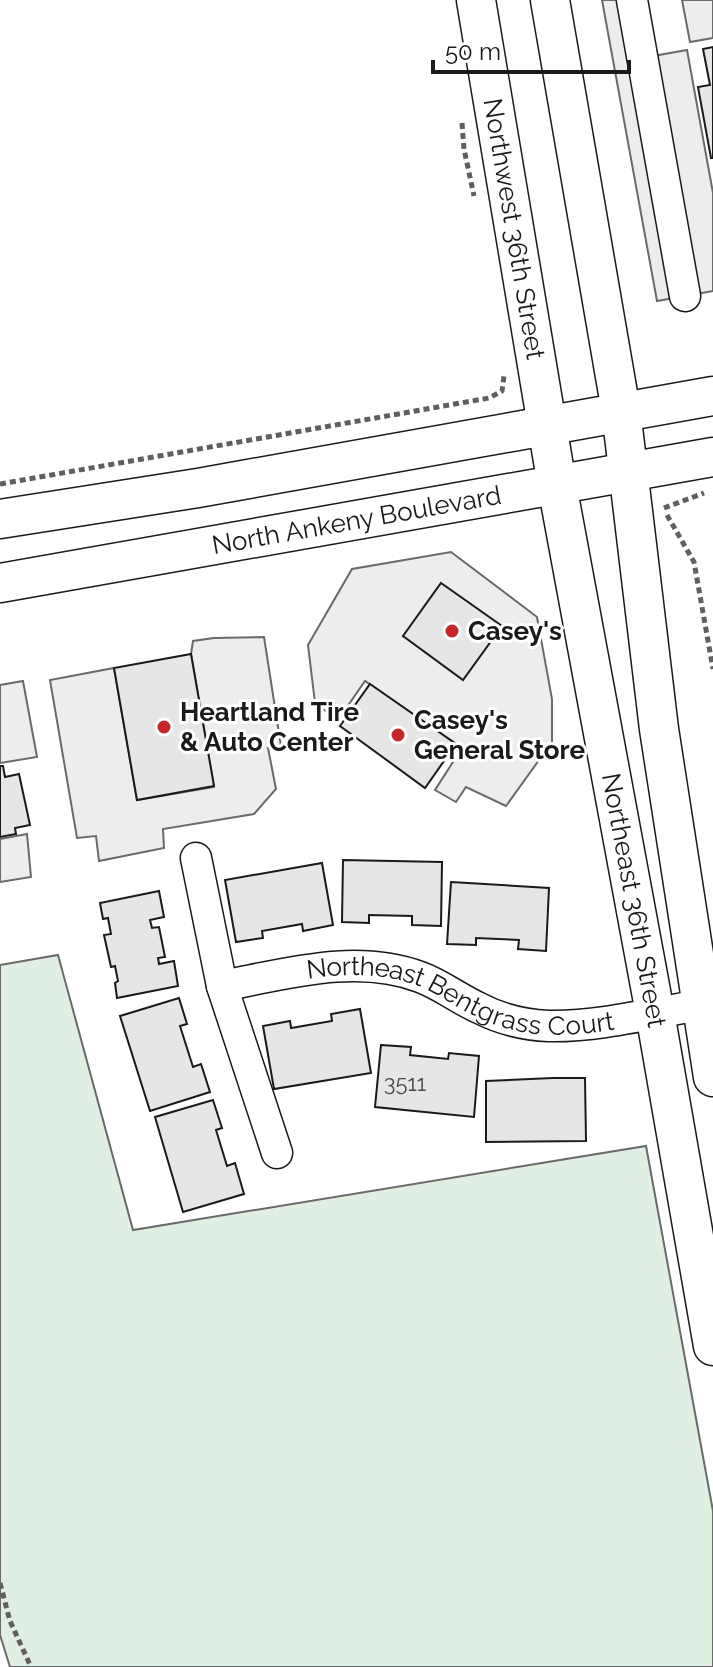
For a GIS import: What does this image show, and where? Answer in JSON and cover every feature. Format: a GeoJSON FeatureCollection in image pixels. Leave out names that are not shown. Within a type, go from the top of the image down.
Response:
{"type":"FeatureCollection","features":[{"type":"Feature","properties":{"kind":"main road","name":"Northwest 36th Street"},"geometry":{"type":"LineString","coordinates":[[476,0],[553,455]]}},
{"type":"Feature","properties":{"kind":"main road"},"geometry":{"type":"LineString","coordinates":[[550,0],[625,442]]}},
{"type":"Feature","properties":{"kind":"main road","name":"North Ankeny Boulevard"},"geometry":{"type":"LineString","coordinates":[[0,583],[553,455],[625,442],[713,396]]}},
{"type":"Feature","properties":{"kind":"main road","name":"North Ankeny Boulevard"},"geometry":{"type":"LineString","coordinates":[[0,519],[198,488],[553,455],[625,442],[713,457]]}},
{"type":"Feature","properties":{"kind":"main road","name":"Northeast 36th Street"},"geometry":{"type":"LineString","coordinates":[[625,442],[659,729],[713,1077]]}},
{"type":"Feature","properties":{"kind":"main road","name":"Northeast 36th Street"},"geometry":{"type":"LineString","coordinates":[[553,455],[713,1346]]}},
{"type":"Feature","properties":{"kind":"street"},"geometry":{"type":"LineString","coordinates":[[632,0],[685,296]]}},
{"type":"Feature","properties":{"kind":"street"},"geometry":{"type":"LineString","coordinates":[[196,858],[222,986],[277,1153]]}},
{"type":"Feature","properties":{"kind":"street","name":"Northeast Bentgrass Court"},"geometry":{"type":"LineString","coordinates":[[222,986],[351,965],[387,968],[420,977],[480,1009],[513,1021],[549,1026],[700,1005]]}},
{"type":"Feature","properties":{"kind":"path"},"geometry":{"type":"LineString","coordinates":[[0,484],[465,403],[489,398],[502,391]]}},
{"type":"Feature","properties":{"kind":"path"},"geometry":{"type":"LineString","coordinates":[[713,491],[682,499],[663,508],[694,562],[713,669]]}},
{"type":"Feature","properties":{"kind":"path"},"geometry":{"type":"LineString","coordinates":[[0,1583],[10,1621],[31,1667]]}},
{"type":"Feature","properties":{"kind":"green space"},"geometry":{"type":"Polygon","coordinates":[[[58,955],[133,1230],[646,1146],[713,1511],[713,1667],[10,1667],[0,1635],[0,965],[58,955]]]}},
{"type":"Feature","properties":{"kind":"shaded area"},"geometry":{"type":"Polygon","coordinates":[[[602,0],[632,0],[642,58],[687,50],[713,193],[713,291],[657,301],[602,0]]]}},
{"type":"Feature","properties":{"kind":"shaded area"},"geometry":{"type":"Polygon","coordinates":[[[682,0],[713,0],[713,38],[690,42],[682,0]]]}},
{"type":"Feature","properties":{"kind":"shaded area"},"geometry":{"type":"Polygon","coordinates":[[[451,552],[537,617],[552,699],[552,742],[506,806],[466,787],[456,802],[435,790],[462,748],[365,681],[338,720],[315,703],[308,645],[352,569],[451,552]]]}},
{"type":"Feature","properties":{"kind":"shaded area"},"geometry":{"type":"Polygon","coordinates":[[[264,637],[281,746],[268,748],[276,789],[254,814],[163,829],[164,848],[99,861],[96,836],[77,838],[50,680],[114,668],[137,800],[214,787],[191,654],[193,641],[264,637]]]}},
{"type":"Feature","properties":{"kind":"shaded area"},"geometry":{"type":"Polygon","coordinates":[[[23,681],[37,757],[0,763],[0,685],[23,681]]]}},
{"type":"Feature","properties":{"kind":"shaded area"},"geometry":{"type":"Polygon","coordinates":[[[27,834],[31,877],[0,882],[0,839],[27,834]]]}},
{"type":"Feature","properties":{"kind":"building"},"geometry":{"type":"Polygon","coordinates":[[[713,47],[711,158],[698,87],[710,85],[703,49],[713,47]]]}},
{"type":"Feature","properties":{"kind":"building","name":"Casey's"},"geometry":{"type":"Polygon","coordinates":[[[441,583],[502,626],[463,680],[403,636],[441,583]]]}},
{"type":"Feature","properties":{"kind":"building","name":"Heartland Tire & Auto Center"},"geometry":{"type":"Polygon","coordinates":[[[191,654],[214,786],[137,800],[114,668],[191,654]]]}},
{"type":"Feature","properties":{"kind":"building","name":"Casey's General Store"},"geometry":{"type":"Polygon","coordinates":[[[370,684],[456,744],[425,788],[340,726],[370,684]]]}},
{"type":"Feature","properties":{"kind":"building"},"geometry":{"type":"Polygon","coordinates":[[[0,766],[3,766],[5,777],[19,774],[30,825],[15,828],[16,834],[0,837],[0,766]]]}},
{"type":"Feature","properties":{"kind":"building"},"geometry":{"type":"Polygon","coordinates":[[[343,860],[442,862],[441,926],[412,925],[412,916],[369,915],[369,923],[342,922],[343,860]]]}},
{"type":"Feature","properties":{"kind":"building"},"geometry":{"type":"Polygon","coordinates":[[[322,863],[333,925],[303,931],[302,924],[262,931],[263,938],[236,942],[225,880],[322,863]]]}},
{"type":"Feature","properties":{"kind":"building"},"geometry":{"type":"Polygon","coordinates":[[[451,882],[549,888],[546,951],[518,949],[519,940],[476,938],[476,945],[447,944],[451,882]]]}},
{"type":"Feature","properties":{"kind":"building"},"geometry":{"type":"Polygon","coordinates":[[[159,891],[164,917],[150,920],[152,928],[159,927],[165,957],[158,958],[159,964],[174,961],[178,986],[117,998],[115,966],[111,967],[104,935],[111,934],[108,918],[103,919],[100,903],[159,891]]]}},
{"type":"Feature","properties":{"kind":"building"},"geometry":{"type":"Polygon","coordinates":[[[179,998],[187,1024],[180,1026],[193,1067],[201,1064],[210,1092],[150,1111],[120,1016],[179,998]]]}},
{"type":"Feature","properties":{"kind":"building"},"geometry":{"type":"Polygon","coordinates":[[[360,1009],[371,1073],[274,1089],[263,1026],[290,1021],[291,1028],[332,1021],[331,1014],[360,1009]]]}},
{"type":"Feature","properties":{"kind":"building"},"geometry":{"type":"Polygon","coordinates":[[[381,1045],[411,1047],[410,1055],[448,1059],[449,1053],[479,1056],[474,1117],[375,1107],[381,1045]]]}},
{"type":"Feature","properties":{"kind":"building"},"geometry":{"type":"Polygon","coordinates":[[[585,1078],[586,1141],[486,1142],[486,1081],[585,1078]]]}},
{"type":"Feature","properties":{"kind":"building"},"geometry":{"type":"Polygon","coordinates":[[[213,1100],[222,1128],[216,1130],[227,1166],[235,1163],[244,1194],[183,1212],[155,1117],[213,1100]]]}},
{"type":"Feature","properties":{"kind":"place","name":"Casey's"},"geometry":{"type":"Point","coordinates":[452,631]}},
{"type":"Feature","properties":{"kind":"place","name":"Heartland Tire & Auto Center"},"geometry":{"type":"Point","coordinates":[164,727]}},
{"type":"Feature","properties":{"kind":"place","name":"Casey's General Store"},"geometry":{"type":"Point","coordinates":[398,735]}}]}
